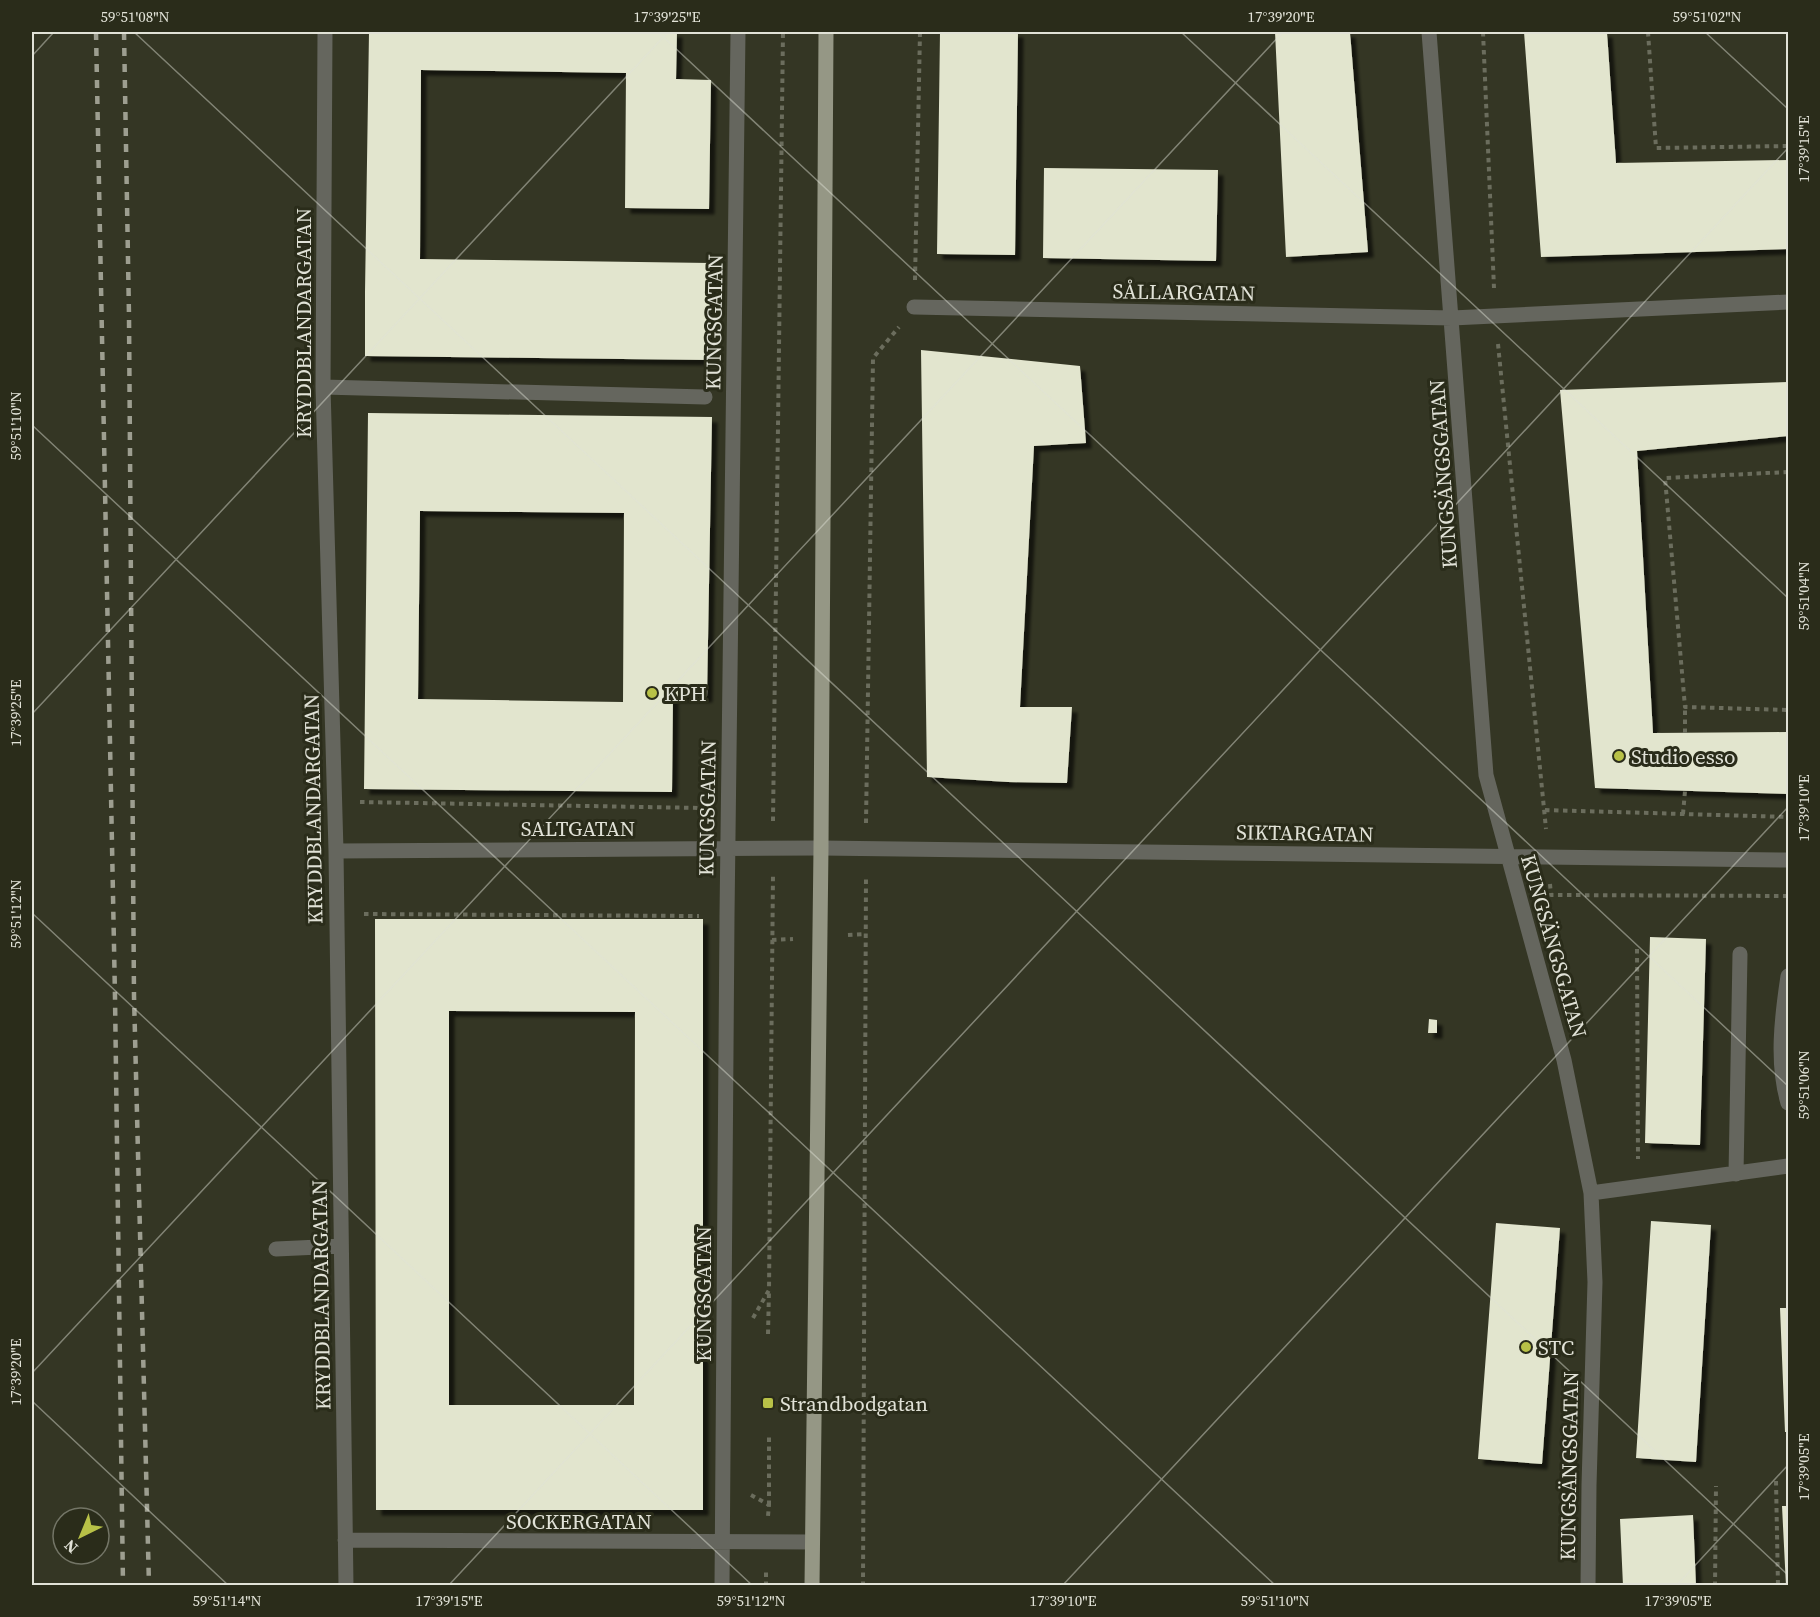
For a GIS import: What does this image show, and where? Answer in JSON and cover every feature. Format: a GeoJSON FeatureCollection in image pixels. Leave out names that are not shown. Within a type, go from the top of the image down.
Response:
{"type":"FeatureCollection","features":[{"type":"Feature","properties":{"kind":"main road"},"geometry":{"type":"LineString","coordinates":[[812,1586],[821,848],[826,32]]}},
{"type":"Feature","properties":{"kind":"street","name":"KRYDDBLANDARGATAN"},"geometry":{"type":"LineString","coordinates":[[324,32],[323,387],[336,851],[346,1586]]}},
{"type":"Feature","properties":{"kind":"street","name":"KUNGSGATAN"},"geometry":{"type":"LineString","coordinates":[[722,1586],[728,808],[738,32]]}},
{"type":"Feature","properties":{"kind":"street","name":"KUNGSÄNGSGATAN"},"geometry":{"type":"LineString","coordinates":[[1429,32],[1486,776],[1564,1060],[1591,1194],[1595,1282],[1588,1586]]}},
{"type":"Feature","properties":{"kind":"street"},"geometry":{"type":"LineString","coordinates":[[1452,318],[1788,302]]}},
{"type":"Feature","properties":{"kind":"street","name":"SÅLLARGATAN"},"geometry":{"type":"LineString","coordinates":[[914,308],[1452,318]]}},
{"type":"Feature","properties":{"kind":"street"},"geometry":{"type":"LineString","coordinates":[[323,387],[705,397]]}},
{"type":"Feature","properties":{"kind":"street","name":"SALTGATAN"},"geometry":{"type":"LineString","coordinates":[[336,851],[821,848]]}},
{"type":"Feature","properties":{"kind":"street","name":"SIKTARGATAN"},"geometry":{"type":"LineString","coordinates":[[821,848],[1788,860]]}},
{"type":"Feature","properties":{"kind":"street"},"geometry":{"type":"LineString","coordinates":[[1736,1174],[1740,954]]}},
{"type":"Feature","properties":{"kind":"street"},"geometry":{"type":"LineString","coordinates":[[1788,976],[1782,1034],[1783,1086],[1788,1103]]}},
{"type":"Feature","properties":{"kind":"street"},"geometry":{"type":"LineString","coordinates":[[1591,1194],[1788,1166]]}},
{"type":"Feature","properties":{"kind":"street"},"geometry":{"type":"LineString","coordinates":[[276,1249],[341,1246]]}},
{"type":"Feature","properties":{"kind":"street","name":"SOCKERGATAN"},"geometry":{"type":"LineString","coordinates":[[345,1540],[812,1542]]}},
{"type":"Feature","properties":{"kind":"path"},"geometry":{"type":"LineString","coordinates":[[863,1586],[866,849],[873,358],[914,308],[920,32]]}},
{"type":"Feature","properties":{"kind":"path"},"geometry":{"type":"LineString","coordinates":[[1483,32],[1495,316],[1545,810],[1551,895],[1788,896]]}},
{"type":"Feature","properties":{"kind":"path"},"geometry":{"type":"LineString","coordinates":[[1648,32],[1656,148],[1788,146]]}},
{"type":"Feature","properties":{"kind":"path"},"geometry":{"type":"LineString","coordinates":[[1685,733],[1685,707],[1665,478],[1788,472]]}},
{"type":"Feature","properties":{"kind":"path"},"geometry":{"type":"LineString","coordinates":[[1685,707],[1788,710]]}},
{"type":"Feature","properties":{"kind":"path"},"geometry":{"type":"LineString","coordinates":[[1683,814],[1684,791]]}},
{"type":"Feature","properties":{"kind":"path"},"geometry":{"type":"LineString","coordinates":[[334,801],[728,808]]}},
{"type":"Feature","properties":{"kind":"path"},"geometry":{"type":"LineString","coordinates":[[1545,810],[1788,817]]}},
{"type":"Feature","properties":{"kind":"path"},"geometry":{"type":"LineString","coordinates":[[337,913],[727,916]]}},
{"type":"Feature","properties":{"kind":"path"},"geometry":{"type":"LineString","coordinates":[[1637,949],[1638,1187]]}},
{"type":"Feature","properties":{"kind":"path"},"geometry":{"type":"LineString","coordinates":[[768,1334],[769,1290]]}},
{"type":"Feature","properties":{"kind":"path"},"geometry":{"type":"LineString","coordinates":[[769,1436],[769,1505]]}},
{"type":"Feature","properties":{"kind":"path"},"geometry":{"type":"LineString","coordinates":[[1776,1481],[1778,1586]]}},
{"type":"Feature","properties":{"kind":"path"},"geometry":{"type":"LineString","coordinates":[[1715,1586],[1716,1486]]}},
{"type":"Feature","properties":{"kind":"building"},"geometry":{"type":"Polygon","coordinates":[[[369,32],[677,32],[676,79],[711,80],[709,209],[625,208],[626,73],[421,70],[420,259],[710,263],[709,360],[365,356],[369,32]]]}},
{"type":"Feature","properties":{"kind":"building"},"geometry":{"type":"Polygon","coordinates":[[[940,32],[1018,32],[1015,255],[937,254],[940,32]]]}},
{"type":"Feature","properties":{"kind":"building"},"geometry":{"type":"Polygon","coordinates":[[[1275,32],[1350,32],[1368,252],[1286,257],[1275,32]]]}},
{"type":"Feature","properties":{"kind":"building"},"geometry":{"type":"Polygon","coordinates":[[[1524,32],[1607,32],[1616,163],[1788,160],[1788,249],[1541,257],[1524,32]]]}},
{"type":"Feature","properties":{"kind":"building"},"geometry":{"type":"Polygon","coordinates":[[[1044,168],[1218,170],[1216,261],[1043,258],[1044,168]]]}},
{"type":"Feature","properties":{"kind":"building"},"geometry":{"type":"Polygon","coordinates":[[[921,350],[1080,366],[1086,443],[1034,446],[1020,707],[1072,707],[1067,783],[927,777],[921,350]]]}},
{"type":"Feature","properties":{"kind":"building"},"geometry":{"type":"Polygon","coordinates":[[[1788,382],[1788,436],[1637,451],[1653,733],[1788,732],[1788,794],[1595,788],[1560,390],[1788,382]]]}},
{"type":"Feature","properties":{"kind":"building"},"geometry":{"type":"Polygon","coordinates":[[[368,413],[712,417],[707,697],[673,697],[672,792],[364,789],[368,413]],[[420,511],[418,699],[623,702],[624,513],[420,511]]]}},
{"type":"Feature","properties":{"kind":"building"},"geometry":{"type":"Polygon","coordinates":[[[375,919],[703,919],[703,1510],[376,1510],[375,919]],[[449,1011],[449,1405],[634,1405],[635,1012],[449,1011]]]}},
{"type":"Feature","properties":{"kind":"building"},"geometry":{"type":"Polygon","coordinates":[[[1650,937],[1706,939],[1700,1145],[1645,1143],[1650,937]]]}},
{"type":"Feature","properties":{"kind":"building"},"geometry":{"type":"Polygon","coordinates":[[[1429,1019],[1437,1020],[1437,1033],[1428,1033],[1429,1019]]]}},
{"type":"Feature","properties":{"kind":"building"},"geometry":{"type":"Polygon","coordinates":[[[1651,1221],[1711,1225],[1696,1462],[1636,1458],[1651,1221]]]}},
{"type":"Feature","properties":{"kind":"building"},"geometry":{"type":"Polygon","coordinates":[[[1496,1223],[1560,1228],[1542,1464],[1478,1459],[1496,1223]]]}},
{"type":"Feature","properties":{"kind":"building"},"geometry":{"type":"Polygon","coordinates":[[[1780,1308],[1788,1308],[1788,1432],[1785,1432],[1780,1308]]]}},
{"type":"Feature","properties":{"kind":"building"},"geometry":{"type":"Polygon","coordinates":[[[1782,1506],[1788,1506],[1788,1586],[1786,1586],[1782,1506]]]}},
{"type":"Feature","properties":{"kind":"building"},"geometry":{"type":"Polygon","coordinates":[[[1693,1515],[1696,1586],[1623,1586],[1620,1519],[1693,1515]]]}},
{"type":"Feature","properties":{"kind":"railway"},"geometry":{"type":"LineString","coordinates":[[96,32],[115,997],[123,1586]]}},
{"type":"Feature","properties":{"kind":"railway"},"geometry":{"type":"LineString","coordinates":[[124,32],[129,316],[134,996],[149,1586]]}},
{"type":"Feature","properties":{"kind":"place","name":"KPH"},"geometry":{"type":"Point","coordinates":[652,693]}},
{"type":"Feature","properties":{"kind":"place","name":"Studio esso"},"geometry":{"type":"Point","coordinates":[1619,756]}},
{"type":"Feature","properties":{"kind":"place","name":"STC"},"geometry":{"type":"Point","coordinates":[1526,1347]}},
{"type":"Feature","properties":{"kind":"place","name":"Strandbodgatan"},"geometry":{"type":"Point","coordinates":[768,1403]}}]}
